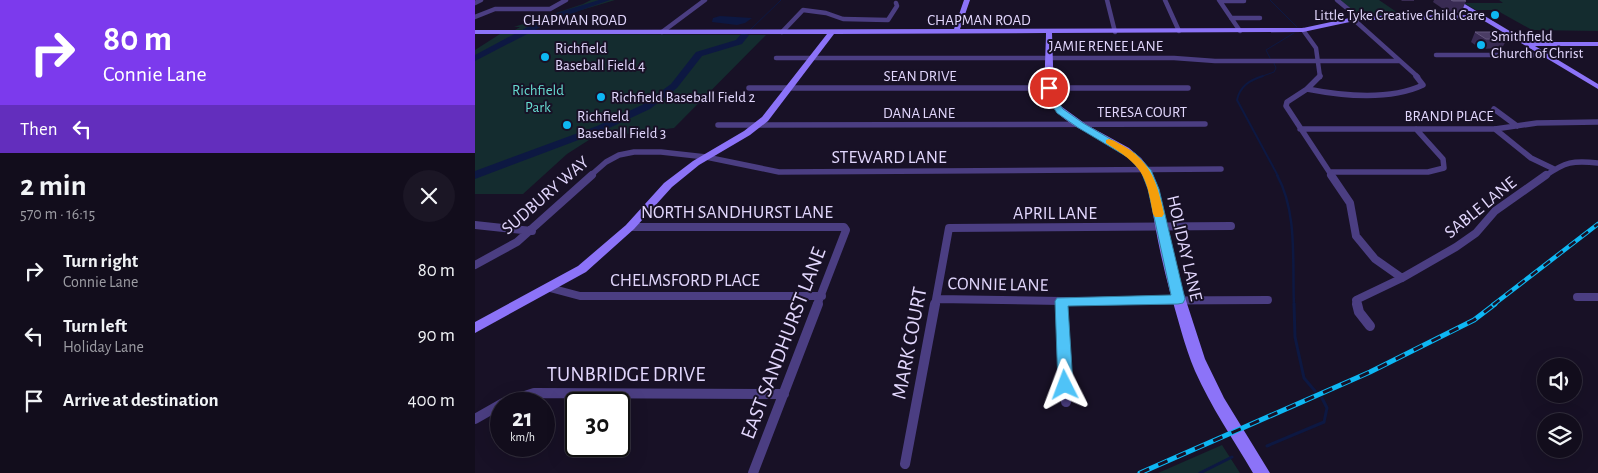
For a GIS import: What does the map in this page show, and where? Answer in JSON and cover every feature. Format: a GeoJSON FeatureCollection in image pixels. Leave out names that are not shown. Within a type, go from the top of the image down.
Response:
{"type":"FeatureCollection","features":[{"type":"Feature","properties":{"kind":"street"},"geometry":{"type":"LineString","coordinates":[[475,3],[481,0]]}},
{"type":"Feature","properties":{"kind":"street"},"geometry":{"type":"LineString","coordinates":[[475,18],[495,9],[550,9],[566,0]]}},
{"type":"Feature","properties":{"kind":"street"},"geometry":{"type":"LineString","coordinates":[[662,32],[705,0]]}},
{"type":"Feature","properties":{"kind":"street"},"geometry":{"type":"LineString","coordinates":[[956,32],[967,0]]}},
{"type":"Feature","properties":{"kind":"street"},"geometry":{"type":"LineString","coordinates":[[1107,0],[1115,32]]}},
{"type":"Feature","properties":{"kind":"street"},"geometry":{"type":"LineString","coordinates":[[1165,0],[1179,31]]}},
{"type":"Feature","properties":{"kind":"street"},"geometry":{"type":"LineString","coordinates":[[1307,89],[1323,94],[1386,94],[1413,90],[1423,85],[1422,81],[1337,0]]}},
{"type":"Feature","properties":{"kind":"street"},"geometry":{"type":"LineString","coordinates":[[1454,0],[1598,87]]}},
{"type":"Feature","properties":{"kind":"street"},"geometry":{"type":"LineString","coordinates":[[1220,1],[1245,1]]}},
{"type":"Feature","properties":{"kind":"street"},"geometry":{"type":"LineString","coordinates":[[1220,1],[1240,31]]}},
{"type":"Feature","properties":{"kind":"street"},"geometry":{"type":"LineString","coordinates":[[782,32],[803,10],[826,13],[843,19],[887,20],[891,18],[897,6],[896,3]]}},
{"type":"Feature","properties":{"kind":"street","name":"CHAPMAN ROAD"},"geometry":{"type":"LineString","coordinates":[[475,32],[1240,31],[1303,30],[1355,18],[1483,17]]}},
{"type":"Feature","properties":{"kind":"street"},"geometry":{"type":"LineString","coordinates":[[1231,18],[1260,18]]}},
{"type":"Feature","properties":{"kind":"street"},"geometry":{"type":"LineString","coordinates":[[1303,30],[1316,48],[1320,77],[1307,89],[1287,102],[1286,106],[1350,204],[1356,236],[1375,259],[1402,278]]}},
{"type":"Feature","properties":{"kind":"street"},"geometry":{"type":"LineString","coordinates":[[475,328],[582,269],[630,227],[668,185],[706,157],[758,126],[771,114],[833,32]]}},
{"type":"Feature","properties":{"kind":"street","name":"HOLIDAY LANE"},"geometry":{"type":"LineString","coordinates":[[1049,32],[1049,88],[1050,96],[1055,105],[1080,125],[1132,156],[1146,170],[1154,189],[1178,299],[1195,354],[1212,392],[1262,473]]}},
{"type":"Feature","properties":{"kind":"street"},"geometry":{"type":"LineString","coordinates":[[1527,44],[1598,44]]}},
{"type":"Feature","properties":{"kind":"street"},"geometry":{"type":"LineString","coordinates":[[1436,56],[1545,55]]}},
{"type":"Feature","properties":{"kind":"street","name":"JAMIE RENEE LANE"},"geometry":{"type":"LineString","coordinates":[[776,58],[1174,58],[1215,61],[1400,61]]}},
{"type":"Feature","properties":{"kind":"street","name":"SEAN DRIVE"},"geometry":{"type":"LineString","coordinates":[[749,88],[1189,88]]}},
{"type":"Feature","properties":{"kind":"street"},"geometry":{"type":"LineString","coordinates":[[1494,108],[1517,126]]}},
{"type":"Feature","properties":{"kind":"street","name":"BRANDI PLACE"},"geometry":{"type":"LineString","coordinates":[[1300,129],[1495,129],[1554,122],[1598,122]]}},
{"type":"Feature","properties":{"kind":"street","name":"TERESA COURT"},"geometry":{"type":"LineString","coordinates":[[1080,125],[1205,124]]}},
{"type":"Feature","properties":{"kind":"street","name":"DANA LANE"},"geometry":{"type":"LineString","coordinates":[[718,125],[1080,125]]}},
{"type":"Feature","properties":{"kind":"street"},"geometry":{"type":"LineString","coordinates":[[1330,172],[1428,172],[1445,168],[1443,159],[1416,129]]}},
{"type":"Feature","properties":{"kind":"street"},"geometry":{"type":"LineString","coordinates":[[1495,129],[1531,158],[1554,169]]}},
{"type":"Feature","properties":{"kind":"street","name":"STEWARD LANE"},"geometry":{"type":"LineString","coordinates":[[634,152],[661,152],[706,157],[779,172],[1221,169]]}},
{"type":"Feature","properties":{"kind":"street","name":"SUDBURY WAY"},"geometry":{"type":"LineString","coordinates":[[475,264],[517,242],[532,231],[610,158],[634,152]]}},
{"type":"Feature","properties":{"kind":"street","name":"SABLE LANE"},"geometry":{"type":"LineString","coordinates":[[1370,326],[1359,312],[1356,300],[1402,278],[1456,247],[1476,233],[1495,211],[1554,169],[1571,162],[1598,163]]}},
{"type":"Feature","properties":{"kind":"street"},"geometry":{"type":"LineString","coordinates":[[475,225],[532,231]]}},
{"type":"Feature","properties":{"kind":"street","name":"APRIL LANE"},"geometry":{"type":"LineString","coordinates":[[949,228],[1161,228],[1231,226]]}},
{"type":"Feature","properties":{"kind":"street","name":"NORTH SANDHURST LANE"},"geometry":{"type":"LineString","coordinates":[[630,227],[844,227]]}},
{"type":"Feature","properties":{"kind":"street","name":"EAST SANDHURST LANE"},"geometry":{"type":"LineString","coordinates":[[753,473],[846,235],[847,230],[844,227]]}},
{"type":"Feature","properties":{"kind":"street","name":"MARK COURT"},"geometry":{"type":"LineString","coordinates":[[905,464],[949,228]]}},
{"type":"Feature","properties":{"kind":"street","name":"CHELMSFORD PLACE"},"geometry":{"type":"LineString","coordinates":[[550,288],[580,296],[822,296]]}},
{"type":"Feature","properties":{"kind":"street"},"geometry":{"type":"LineString","coordinates":[[1577,297],[1598,297]]}},
{"type":"Feature","properties":{"kind":"street","name":"CONNIE LANE"},"geometry":{"type":"LineString","coordinates":[[937,299],[1062,301],[1268,300]]}},
{"type":"Feature","properties":{"kind":"street"},"geometry":{"type":"LineString","coordinates":[[1062,301],[1066,402]]}},
{"type":"Feature","properties":{"kind":"street","name":"TUNBRIDGE DRIVE"},"geometry":{"type":"LineString","coordinates":[[475,419],[493,407],[534,392],[784,394]]}},
{"type":"Feature","properties":{"kind":"green space"},"geometry":{"type":"Polygon","coordinates":[[[591,0],[615,0],[565,15],[532,30],[515,30],[520,27],[514,27],[591,0]]]}},
{"type":"Feature","properties":{"kind":"green space"},"geometry":{"type":"Polygon","coordinates":[[[1340,0],[1379,0],[1401,15],[1359,15],[1340,0]]]}},
{"type":"Feature","properties":{"kind":"green space"},"geometry":{"type":"Polygon","coordinates":[[[1499,0],[1598,0],[1598,31],[1532,30],[1496,10],[1476,10],[1464,3],[1503,3],[1499,0]]]}},
{"type":"Feature","properties":{"kind":"green space","name":"Richfield Park"},"geometry":{"type":"Polygon","coordinates":[[[500,34],[766,35],[674,128],[592,138],[567,154],[523,194],[475,194],[475,50],[500,34]]]}},
{"type":"Feature","properties":{"kind":"green space"},"geometry":{"type":"Polygon","coordinates":[[[1222,445],[1240,473],[1158,473],[1222,445]]]}},
{"type":"Feature","properties":{"kind":"water"},"geometry":{"type":"Polygon","coordinates":[[[720,16],[752,18],[745,23],[737,25],[712,22],[713,18],[720,16]]]}},
{"type":"Feature","properties":{"kind":"building"},"geometry":{"type":"Polygon","coordinates":[[[1475,32],[1496,32],[1507,39],[1486,39],[1475,32]]]}},
{"type":"Feature","properties":{"kind":"waterway"},"geometry":{"type":"LineString","coordinates":[[475,58],[553,17],[606,0]]}},
{"type":"Feature","properties":{"kind":"waterway"},"geometry":{"type":"LineString","coordinates":[[750,30],[781,0]]}},
{"type":"Feature","properties":{"kind":"waterway"},"geometry":{"type":"LineString","coordinates":[[1270,0],[1297,27]]}},
{"type":"Feature","properties":{"kind":"waterway"},"geometry":{"type":"LineString","coordinates":[[1270,58],[1266,50],[1294,33]]}},
{"type":"Feature","properties":{"kind":"waterway"},"geometry":{"type":"LineString","coordinates":[[475,175],[601,128],[646,107],[674,86],[699,54],[739,42],[745,35]]}},
{"type":"Feature","properties":{"kind":"waterway"},"geometry":{"type":"LineString","coordinates":[[1260,77],[1274,72],[1276,68],[1274,63]]}},
{"type":"Feature","properties":{"kind":"waterway"},"geometry":{"type":"LineString","coordinates":[[1260,77],[1246,84],[1238,95],[1237,100],[1278,176]]}},
{"type":"Feature","properties":{"kind":"waterway"},"geometry":{"type":"LineString","coordinates":[[1277,175],[1284,190],[1291,222],[1294,305]]}},
{"type":"Feature","properties":{"kind":"waterway"},"geometry":{"type":"LineString","coordinates":[[1294,304],[1295,337],[1304,378],[1315,391]]}},
{"type":"Feature","properties":{"kind":"waterway"},"geometry":{"type":"LineString","coordinates":[[1267,446],[1324,422],[1327,408],[1322,398]]}},
{"type":"Feature","properties":{"kind":"waterway"},"geometry":{"type":"LineString","coordinates":[[1200,473],[1232,457]]}},
{"type":"Feature","properties":{"kind":"railway"},"geometry":{"type":"LineString","coordinates":[[1493,305],[1598,224]]}},
{"type":"Feature","properties":{"kind":"railway"},"geometry":{"type":"LineString","coordinates":[[1140,473],[1370,372],[1474,320],[1495,304]]}},
{"type":"Feature","properties":{"kind":"slow traffic"},"geometry":{"type":"LineString","coordinates":[[1109,141],[1132,156],[1146,170],[1154,189],[1158,214]]}},
{"type":"Feature","properties":{"kind":"place","name":"Little Tyke Creative Child Care"},"geometry":{"type":"Point","coordinates":[1495,15]}},
{"type":"Feature","properties":{"kind":"place","name":"Smithfield Church of Christ"},"geometry":{"type":"Point","coordinates":[1481,45]}},
{"type":"Feature","properties":{"kind":"place","name":"Richfield Baseball Field 4"},"geometry":{"type":"Point","coordinates":[545,57]}},
{"type":"Feature","properties":{"kind":"place","name":"Richfield Baseball Field 2"},"geometry":{"type":"Point","coordinates":[601,97]}},
{"type":"Feature","properties":{"kind":"place","name":"Richfield Baseball Field 3"},"geometry":{"type":"Point","coordinates":[567,125]}},
{"type":"Feature","properties":{"kind":"route"},"geometry":{"type":"LineString","coordinates":[[1049,88],[1050,96],[1060,111],[1080,125],[1121,148],[1146,170],[1154,189],[1178,299],[1062,301],[1065,385]]}}]}
